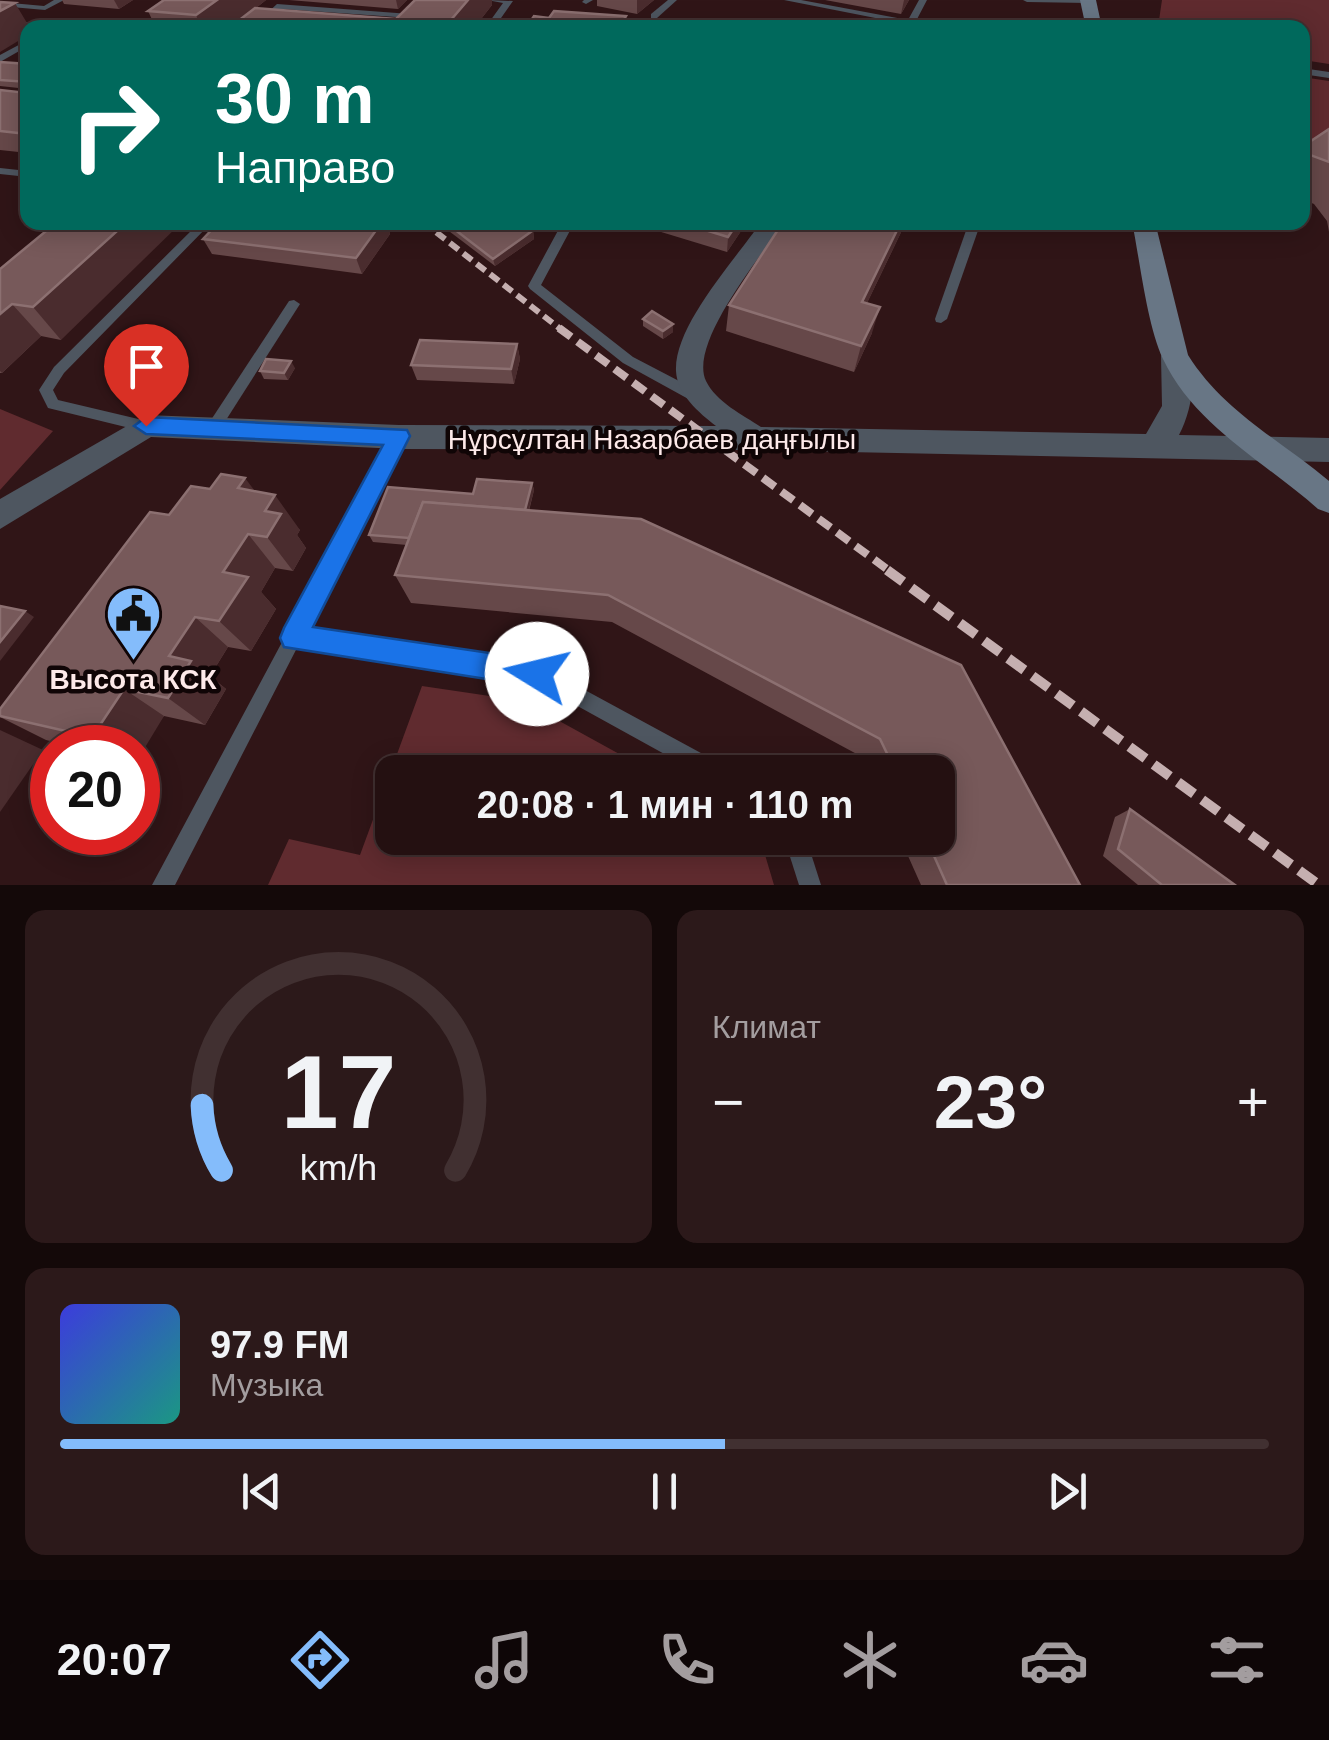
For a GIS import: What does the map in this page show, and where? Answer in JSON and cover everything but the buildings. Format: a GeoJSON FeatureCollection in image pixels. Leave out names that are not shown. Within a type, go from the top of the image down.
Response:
{"type":"FeatureCollection","features":[{"type":"Feature","properties":{"kind":"main road"},"geometry":{"type":"LineString","coordinates":[[1144,230],[1175,356],[1194,388],[1329,500]]}},
{"type":"Feature","properties":{"kind":"street"},"geometry":{"type":"LineString","coordinates":[[755,438],[707,403],[689,374],[692,344],[769,230]]}},
{"type":"Feature","properties":{"kind":"street"},"geometry":{"type":"LineString","coordinates":[[1152,448],[1176,416],[1179,396],[1175,356]]}},
{"type":"Feature","properties":{"kind":"street","name":"Нұрсұлтан Назарбаев даңғылы"},"geometry":{"type":"LineString","coordinates":[[146,426],[399,436],[755,438],[1329,450]]}},
{"type":"Feature","properties":{"kind":"street"},"geometry":{"type":"LineString","coordinates":[[0,516],[146,426]]}},
{"type":"Feature","properties":{"kind":"lane"},"geometry":{"type":"LineString","coordinates":[[0,4],[45,8],[60,0]]}},
{"type":"Feature","properties":{"kind":"lane"},"geometry":{"type":"LineString","coordinates":[[490,0],[509,2],[495,20]]}},
{"type":"Feature","properties":{"kind":"lane"},"geometry":{"type":"LineString","coordinates":[[654,16],[672,0]]}},
{"type":"Feature","properties":{"kind":"lane"},"geometry":{"type":"LineString","coordinates":[[788,0],[899,20]]}},
{"type":"Feature","properties":{"kind":"lane"},"geometry":{"type":"LineString","coordinates":[[1027,0],[1087,0]]}},
{"type":"Feature","properties":{"kind":"lane"},"geometry":{"type":"LineString","coordinates":[[264,20],[280,6],[414,12],[407,20]]}},
{"type":"Feature","properties":{"kind":"lane"},"geometry":{"type":"LineString","coordinates":[[146,426],[54,404],[46,390],[59,370],[199,230]]}},
{"type":"Feature","properties":{"kind":"lane"},"geometry":{"type":"LineString","coordinates":[[564,230],[534,286],[628,360],[707,403]]}},
{"type":"Feature","properties":{"kind":"lane"},"geometry":{"type":"LineString","coordinates":[[941,319],[973,230]]}},
{"type":"Feature","properties":{"kind":"lane"},"geometry":{"type":"LineString","coordinates":[[214,427],[294,304]]}},
{"type":"Feature","properties":{"kind":"lane"},"geometry":{"type":"LineString","coordinates":[[163,885],[399,436]]}},
{"type":"Feature","properties":{"kind":"lane"},"geometry":{"type":"LineString","coordinates":[[294,638],[537,674],[685,755]]}},
{"type":"Feature","properties":{"kind":"lane"},"geometry":{"type":"LineString","coordinates":[[800,855],[810,885]]}},
{"type":"Feature","properties":{"kind":"shaded area"},"geometry":{"type":"Polygon","coordinates":[[[1162,0],[1329,0],[1329,64],[1310,61],[1310,20],[1159,20],[1162,0]]]}},
{"type":"Feature","properties":{"kind":"shaded area"},"geometry":{"type":"Polygon","coordinates":[[[1310,78],[1329,81],[1329,154],[1310,151],[1310,78]]]}},
{"type":"Feature","properties":{"kind":"shaded area"},"geometry":{"type":"Polygon","coordinates":[[[0,409],[53,431],[0,490],[0,409]]]}},
{"type":"Feature","properties":{"kind":"shaded area"},"geometry":{"type":"Polygon","coordinates":[[[422,686],[523,701],[621,755],[397,755],[422,686]]]}},
{"type":"Feature","properties":{"kind":"shaded area"},"geometry":{"type":"Polygon","coordinates":[[[375,814],[375,855],[765,855],[774,885],[268,885],[289,839],[360,855],[375,814]]]}},
{"type":"Feature","properties":{"kind":"railway"},"geometry":{"type":"LineString","coordinates":[[433,230],[562,330]]}},
{"type":"Feature","properties":{"kind":"railway"},"geometry":{"type":"LineString","coordinates":[[562,330],[891,572]]}},
{"type":"Feature","properties":{"kind":"railway"},"geometry":{"type":"LineString","coordinates":[[887,570],[1319,885]]}},
{"type":"Feature","properties":{"kind":"place","name":"Высота КСК"},"geometry":{"type":"Point","coordinates":[133,662]}},
{"type":"Feature","properties":{"kind":"route"},"geometry":{"type":"LineString","coordinates":[[146,426],[399,436],[294,638],[537,674]]}}]}
